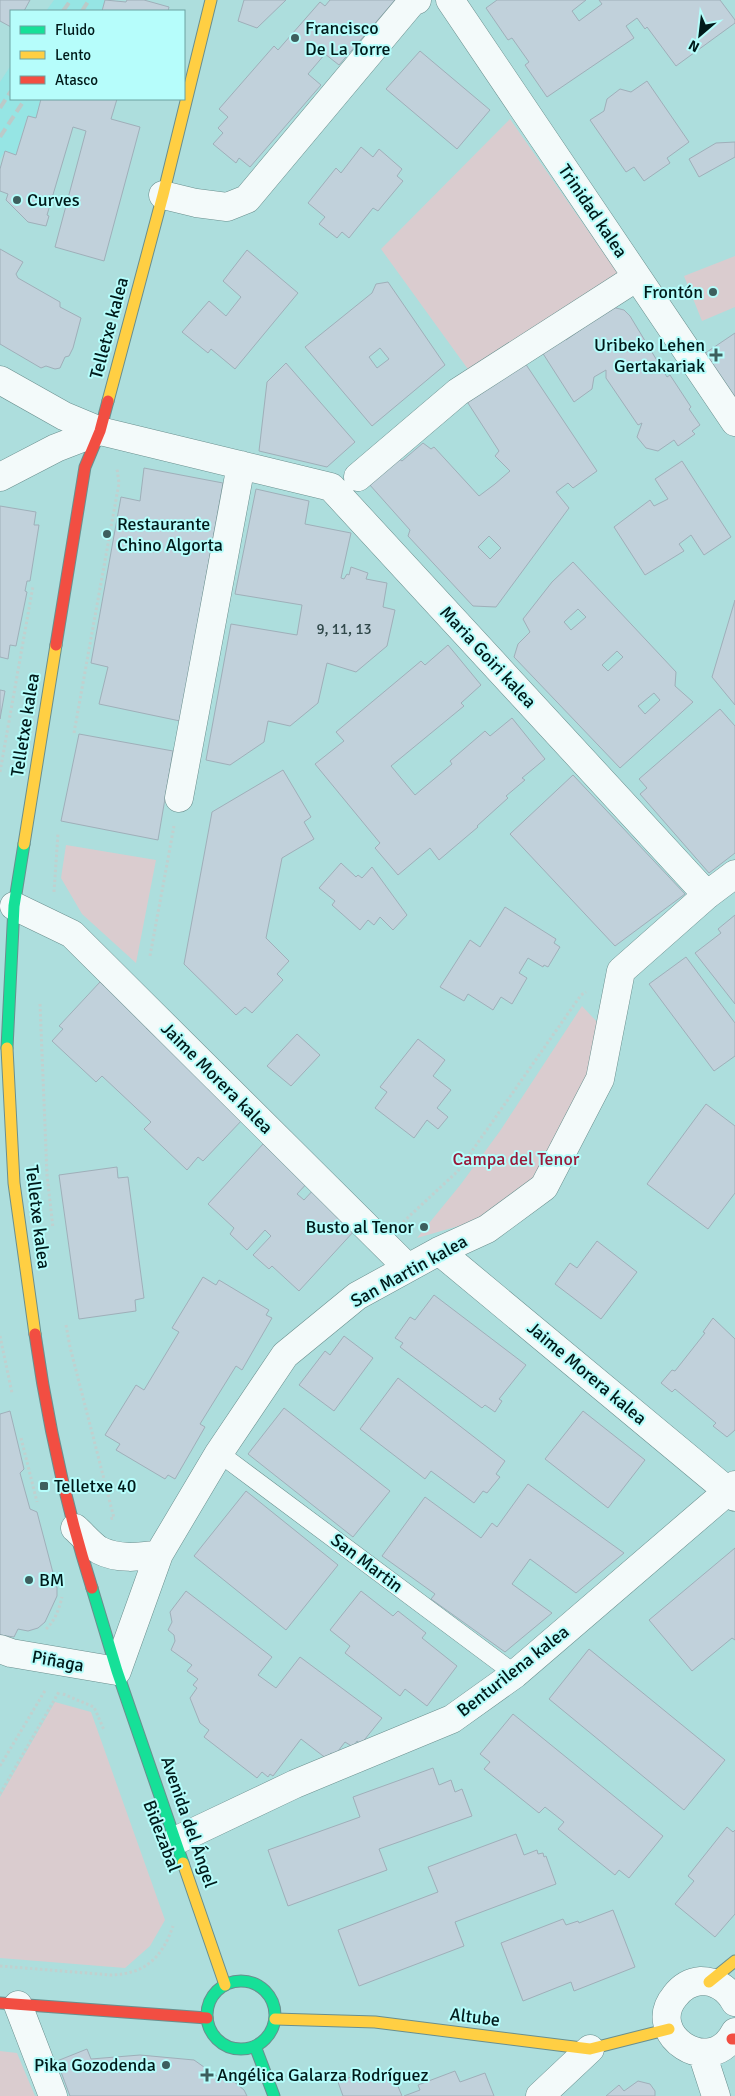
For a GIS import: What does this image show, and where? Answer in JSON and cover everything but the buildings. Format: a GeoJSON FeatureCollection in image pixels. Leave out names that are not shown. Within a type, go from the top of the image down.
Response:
{"type":"FeatureCollection","features":[{"type":"Feature","properties":{"kind":"street","name":"Telletxe kalea"},"geometry":{"type":"LineString","coordinates":[[117,1671],[82,1556],[44,1396],[14,1183],[6,1034],[14,906],[85,467],[100,431],[163,195],[211,0]]}},
{"type":"Feature","properties":{"kind":"street"},"geometry":{"type":"LineString","coordinates":[[163,195],[196,203],[227,207],[247,199],[412,2],[417,0]]}},
{"type":"Feature","properties":{"kind":"street","name":"Trinidad kalea"},"geometry":{"type":"LineString","coordinates":[[450,0],[735,422]]}},
{"type":"Feature","properties":{"kind":"street"},"geometry":{"type":"LineString","coordinates":[[358,477],[458,392],[637,277]]}},
{"type":"Feature","properties":{"kind":"street","name":"Maria Goiri kalea"},"geometry":{"type":"LineString","coordinates":[[0,380],[64,416],[100,431],[331,487],[707,895]]}},
{"type":"Feature","properties":{"kind":"street"},"geometry":{"type":"LineString","coordinates":[[0,477],[56,448],[100,431]]}},
{"type":"Feature","properties":{"kind":"street"},"geometry":{"type":"LineString","coordinates":[[179,798],[241,465]]}},
{"type":"Feature","properties":{"kind":"street"},"geometry":{"type":"LineString","coordinates":[[621,972],[707,895],[735,874]]}},
{"type":"Feature","properties":{"kind":"street","name":"Jaime Morera kalea"},"geometry":{"type":"LineString","coordinates":[[14,906],[72,934],[407,1267]]}},
{"type":"Feature","properties":{"kind":"street","name":"San Martin kalea"},"geometry":{"type":"LineString","coordinates":[[117,1671],[159,1554],[219,1453],[285,1355],[357,1296],[407,1267],[488,1229],[544,1187],[600,1079],[621,972]]}},
{"type":"Feature","properties":{"kind":"street","name":"Jaime Morera kalea"},"geometry":{"type":"LineString","coordinates":[[439,1251],[733,1491]]}},
{"type":"Feature","properties":{"kind":"street","name":"Benturilena kalea"},"geometry":{"type":"LineString","coordinates":[[177,1840],[296,1784],[452,1719],[515,1674],[733,1491]]}},
{"type":"Feature","properties":{"kind":"street"},"geometry":{"type":"LineString","coordinates":[[76,1528],[99,1550],[111,1554],[128,1557],[159,1554]]}},
{"type":"Feature","properties":{"kind":"street","name":"Piñaga"},"geometry":{"type":"LineString","coordinates":[[0,1649],[11,1653],[117,1671]]}},
{"type":"Feature","properties":{"kind":"street","name":"Avenida del Ángel"},"geometry":{"type":"LineString","coordinates":[[117,1671],[177,1840],[225,1985]]}},
{"type":"Feature","properties":{"kind":"street"},"geometry":{"type":"LineString","coordinates":[[709,1982],[735,1961]]}},
{"type":"Feature","properties":{"kind":"street"},"geometry":{"type":"LineString","coordinates":[[237,1981],[249,1982],[260,1987],[269,1996],[274,2007],[275,2019],[272,2030],[255,2046],[234,2048],[224,2044],[210,2028],[207,2018],[208,2005],[215,1993],[225,1985],[237,1981]]}},
{"type":"Feature","properties":{"kind":"street"},"geometry":{"type":"LineString","coordinates":[[734,2037],[718,2049],[702,2053],[682,2046],[674,2039],[667,2019],[668,2008],[676,1994],[688,1984],[699,1981],[720,1986],[730,1994],[735,2002]]}},
{"type":"Feature","properties":{"kind":"street"},"geometry":{"type":"LineString","coordinates":[[53,2096],[9,2004],[207,2018]]}},
{"type":"Feature","properties":{"kind":"street","name":"Altube"},"geometry":{"type":"LineString","coordinates":[[275,2019],[375,2022],[590,2048],[669,2029]]}},
{"type":"Feature","properties":{"kind":"street"},"geometry":{"type":"LineString","coordinates":[[255,2046],[274,2096]]}},
{"type":"Feature","properties":{"kind":"street"},"geometry":{"type":"LineString","coordinates":[[540,2096],[590,2048]]}},
{"type":"Feature","properties":{"kind":"street"},"geometry":{"type":"LineString","coordinates":[[702,2053],[716,2096]]}},
{"type":"Feature","properties":{"kind":"lane","name":"San Martin"},"geometry":{"type":"LineString","coordinates":[[219,1453],[515,1674]]}},
{"type":"Feature","properties":{"kind":"path"},"geometry":{"type":"LineString","coordinates":[[73,741],[119,483]]}},
{"type":"Feature","properties":{"kind":"path"},"geometry":{"type":"LineString","coordinates":[[0,772],[35,577]]}},
{"type":"Feature","properties":{"kind":"path"},"geometry":{"type":"LineString","coordinates":[[150,956],[179,798]]}},
{"type":"Feature","properties":{"kind":"path"},"geometry":{"type":"LineString","coordinates":[[54,890],[59,827]]}},
{"type":"Feature","properties":{"kind":"path"},"geometry":{"type":"LineString","coordinates":[[402,1222],[458,1171],[581,994],[621,972]]}},
{"type":"Feature","properties":{"kind":"path"},"geometry":{"type":"LineString","coordinates":[[39,999],[47,1175],[53,1234]]}},
{"type":"Feature","properties":{"kind":"path"},"geometry":{"type":"LineString","coordinates":[[65,1319],[70,1347],[114,1518]]}},
{"type":"Feature","properties":{"kind":"path"},"geometry":{"type":"LineString","coordinates":[[0,1336],[13,1397]]}},
{"type":"Feature","properties":{"kind":"path"},"geometry":{"type":"LineString","coordinates":[[20,1432],[38,1506]]}},
{"type":"Feature","properties":{"kind":"path"},"geometry":{"type":"LineString","coordinates":[[42,1632],[52,1624],[58,1612],[62,1598],[61,1590]]}},
{"type":"Feature","properties":{"kind":"path"},"geometry":{"type":"LineString","coordinates":[[0,1766],[46,1688],[92,1706],[106,1736]]}},
{"type":"Feature","properties":{"kind":"path"},"geometry":{"type":"LineString","coordinates":[[0,1794],[54,1698]]}},
{"type":"Feature","properties":{"kind":"path"},"geometry":{"type":"LineString","coordinates":[[0,1966],[111,1975],[129,1974],[142,1968],[154,1959],[163,1948],[174,1923]]}},
{"type":"Feature","properties":{"kind":"shaded area"},"geometry":{"type":"Polygon","coordinates":[[[54,0],[105,0],[102,10],[47,10],[54,0]]]}},
{"type":"Feature","properties":{"kind":"shaded area"},"geometry":{"type":"Polygon","coordinates":[[[10,67],[10,100],[41,100],[36,118],[27,117],[16,155],[5,151],[0,159],[0,82],[10,67]]]}},
{"type":"Feature","properties":{"kind":"green space"},"geometry":{"type":"Polygon","coordinates":[[[510,119],[619,275],[470,372],[381,249],[510,119]]]}},
{"type":"Feature","properties":{"kind":"green space","name":"Frontón"},"geometry":{"type":"Polygon","coordinates":[[[735,256],[735,307],[702,321],[684,276],[735,256]]]}},
{"type":"Feature","properties":{"kind":"green space"},"geometry":{"type":"Polygon","coordinates":[[[66,845],[156,860],[136,963],[82,914],[61,878],[66,845]]]}},
{"type":"Feature","properties":{"kind":"green space","name":"Campa del Tenor"},"geometry":{"type":"Polygon","coordinates":[[[582,1006],[599,1024],[586,1081],[538,1183],[483,1219],[417,1238],[461,1184],[500,1131],[582,1006]]]}},
{"type":"Feature","properties":{"kind":"green space"},"geometry":{"type":"Polygon","coordinates":[[[55,1702],[91,1712],[165,1920],[150,1946],[125,1968],[0,1958],[0,1797],[55,1702]]]}},
{"type":"Feature","properties":{"kind":"green space"},"geometry":{"type":"Polygon","coordinates":[[[0,2051],[17,2053],[35,2096],[0,2096],[0,2051]]]}},
{"type":"Feature","properties":{"kind":"railway"},"geometry":{"type":"LineString","coordinates":[[64,10],[71,0]]}},
{"type":"Feature","properties":{"kind":"railway"},"geometry":{"type":"LineString","coordinates":[[83,10],[89,0]]}},
{"type":"Feature","properties":{"kind":"railway"},"geometry":{"type":"LineString","coordinates":[[0,108],[10,93]]}},
{"type":"Feature","properties":{"kind":"railway"},"geometry":{"type":"LineString","coordinates":[[0,137],[24,100]]}},
{"type":"Feature","properties":{"kind":"traffic: fast"},"geometry":{"type":"LineString","coordinates":[[7,1048],[14,906],[24,844]]}},
{"type":"Feature","properties":{"kind":"traffic: fast"},"geometry":{"type":"LineString","coordinates":[[92,1588],[117,1671],[183,1863]]}},
{"type":"Feature","properties":{"kind":"traffic: fast"},"geometry":{"type":"LineString","coordinates":[[241,1981],[254,1984],[265,1991],[272,2002],[275,2015],[272,2028],[265,2039],[254,2046],[241,2049],[228,2046],[217,2039],[210,2028],[207,2015],[210,2002],[217,1991],[228,1984],[241,1981]]}},
{"type":"Feature","properties":{"kind":"traffic: fast"},"geometry":{"type":"LineString","coordinates":[[255,2046],[274,2096]]}},
{"type":"Feature","properties":{"kind":"traffic: slow"},"geometry":{"type":"LineString","coordinates":[[108,401],[163,195],[211,0]]}},
{"type":"Feature","properties":{"kind":"traffic: slow"},"geometry":{"type":"LineString","coordinates":[[24,844],[56,645]]}},
{"type":"Feature","properties":{"kind":"traffic: slow"},"geometry":{"type":"LineString","coordinates":[[7,1048],[14,1183],[35,1334]]}},
{"type":"Feature","properties":{"kind":"traffic: slow"},"geometry":{"type":"LineString","coordinates":[[183,1863],[225,1985]]}},
{"type":"Feature","properties":{"kind":"traffic: slow"},"geometry":{"type":"LineString","coordinates":[[709,1982],[735,1961]]}},
{"type":"Feature","properties":{"kind":"traffic: slow"},"geometry":{"type":"LineString","coordinates":[[275,2019],[375,2022],[590,2049],[669,2029]]}},
{"type":"Feature","properties":{"kind":"traffic: jam"},"geometry":{"type":"LineString","coordinates":[[56,645],[85,467],[100,431],[108,401]]}},
{"type":"Feature","properties":{"kind":"traffic: jam"},"geometry":{"type":"LineString","coordinates":[[35,1334],[58,1462],[92,1588]]}},
{"type":"Feature","properties":{"kind":"traffic: jam"},"geometry":{"type":"LineString","coordinates":[[0,2003],[207,2018]]}},
{"type":"Feature","properties":{"kind":"place","name":"Francisco De La Torre"},"geometry":{"type":"Point","coordinates":[295,38]}},
{"type":"Feature","properties":{"kind":"place","name":"Curves"},"geometry":{"type":"Point","coordinates":[17,200]}},
{"type":"Feature","properties":{"kind":"place","name":"Frontón"},"geometry":{"type":"Point","coordinates":[713,292]}},
{"type":"Feature","properties":{"kind":"place","name":"Uribeko Lehen Gertakariak"},"geometry":{"type":"Point","coordinates":[716,355]}},
{"type":"Feature","properties":{"kind":"place","name":"Restaurante Chino Algorta"},"geometry":{"type":"Point","coordinates":[107,534]}},
{"type":"Feature","properties":{"kind":"place","name":"Busto al Tenor"},"geometry":{"type":"Point","coordinates":[424,1227]}},
{"type":"Feature","properties":{"kind":"place","name":"Telletxe 40"},"geometry":{"type":"Point","coordinates":[44,1486]}},
{"type":"Feature","properties":{"kind":"place","name":"BM"},"geometry":{"type":"Point","coordinates":[29,1580]}},
{"type":"Feature","properties":{"kind":"place","name":"Pika Gozodenda"},"geometry":{"type":"Point","coordinates":[166,2065]}},
{"type":"Feature","properties":{"kind":"place","name":"Angélica Galarza Rodríguez"},"geometry":{"type":"Point","coordinates":[207,2075]}}]}
